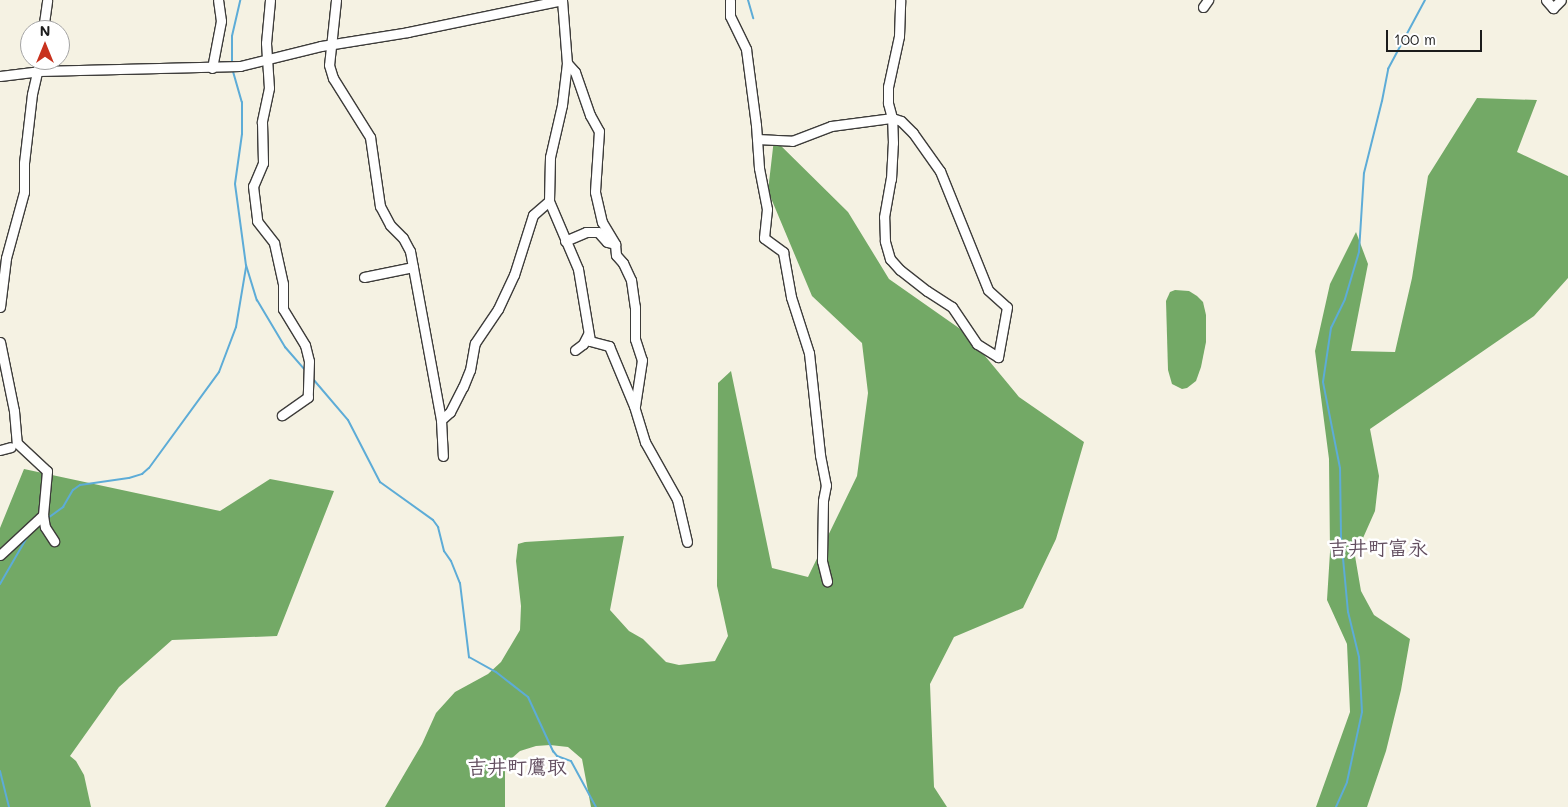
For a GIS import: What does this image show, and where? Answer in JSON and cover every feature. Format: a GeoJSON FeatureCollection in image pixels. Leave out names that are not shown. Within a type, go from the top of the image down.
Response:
{"type":"FeatureCollection","features":[{"type":"Feature","properties":{"kind":"street"},"geometry":{"type":"LineString","coordinates":[[45,20],[47,0]]}},
{"type":"Feature","properties":{"kind":"street"},"geometry":{"type":"LineString","coordinates":[[212,68],[221,20],[218,0]]}},
{"type":"Feature","properties":{"kind":"street"},"geometry":{"type":"LineString","coordinates":[[270,0],[267,60],[269,88],[262,122],[262,163],[253,186],[257,221],[274,243],[283,284],[283,309],[305,345],[309,361],[308,397],[282,415]]}},
{"type":"Feature","properties":{"kind":"street"},"geometry":{"type":"LineString","coordinates":[[336,0],[329,65],[333,78],[370,138],[380,206],[390,225],[404,238],[410,251],[441,420],[444,456]]}},
{"type":"Feature","properties":{"kind":"street"},"geometry":{"type":"LineString","coordinates":[[0,76],[39,71],[240,66],[332,44],[408,32],[562,0],[568,63],[562,105],[550,157],[549,202],[578,269],[590,341],[609,346],[634,406],[645,442],[677,500],[687,542]]}},
{"type":"Feature","properties":{"kind":"street"},"geometry":{"type":"LineString","coordinates":[[730,0],[730,16],[746,49],[759,168],[767,209],[764,238],[783,252],[791,297],[809,353],[820,455],[826,486],[823,501],[822,561],[827,581]]}},
{"type":"Feature","properties":{"kind":"street"},"geometry":{"type":"LineString","coordinates":[[757,139],[792,141],[830,126],[892,118],[901,121],[913,133],[940,172],[988,290],[1006,308],[998,357],[978,344],[952,307],[900,270],[890,259],[885,241],[884,217],[892,179],[892,118],[888,103],[888,87],[899,36],[900,0]]}},
{"type":"Feature","properties":{"kind":"street"},"geometry":{"type":"LineString","coordinates":[[1546,0],[1553,8],[1561,0],[1568,6]]}},
{"type":"Feature","properties":{"kind":"street"},"geometry":{"type":"LineString","coordinates":[[568,63],[575,72],[590,115],[599,131],[595,192],[600,205],[602,222],[615,244],[616,254],[623,263],[631,280],[635,307],[635,340],[642,360],[634,406]]}},
{"type":"Feature","properties":{"kind":"street"},"geometry":{"type":"LineString","coordinates":[[0,307],[6,258],[24,192],[24,163],[32,94],[39,71]]}},
{"type":"Feature","properties":{"kind":"street"},"geometry":{"type":"LineString","coordinates":[[441,420],[450,412],[463,387],[470,370],[475,343],[498,309],[514,275],[533,215],[549,202]]}},
{"type":"Feature","properties":{"kind":"street"},"geometry":{"type":"LineString","coordinates":[[565,241],[586,232],[598,232],[607,242],[615,244]]}},
{"type":"Feature","properties":{"kind":"street"},"geometry":{"type":"LineString","coordinates":[[364,277],[413,268]]}},
{"type":"Feature","properties":{"kind":"street"},"geometry":{"type":"LineString","coordinates":[[575,350],[584,344],[588,334]]}},
{"type":"Feature","properties":{"kind":"street"},"geometry":{"type":"LineString","coordinates":[[0,342],[14,411],[17,443],[47,471],[43,515],[45,527],[54,541]]}},
{"type":"Feature","properties":{"kind":"street"},"geometry":{"type":"LineString","coordinates":[[0,450],[11,447]]}},
{"type":"Feature","properties":{"kind":"street"},"geometry":{"type":"LineString","coordinates":[[0,554],[43,515]]}},
{"type":"Feature","properties":{"kind":"green space"},"geometry":{"type":"Polygon","coordinates":[[[1477,98],[1537,100],[1517,152],[1568,176],[1568,278],[1534,316],[1370,429],[1379,476],[1375,511],[1355,556],[1361,591],[1374,615],[1410,639],[1401,690],[1386,751],[1367,807],[1316,807],[1350,712],[1347,644],[1327,600],[1330,552],[1329,459],[1315,351],[1330,284],[1356,232],[1368,264],[1351,351],[1395,352],[1412,278],[1428,176],[1477,98]]]}},
{"type":"Feature","properties":{"kind":"green space"},"geometry":{"type":"Polygon","coordinates":[[[774,139],[848,212],[889,279],[966,333],[1019,397],[1084,442],[1056,539],[1023,608],[954,637],[930,684],[934,787],[947,807],[591,807],[582,759],[568,747],[550,745],[536,746],[520,751],[505,764],[505,807],[385,807],[422,744],[436,713],[455,692],[488,674],[501,662],[520,630],[521,606],[516,561],[518,544],[624,536],[610,610],[629,631],[643,639],[666,662],[679,665],[715,661],[728,636],[717,586],[718,383],[731,371],[772,568],[808,577],[857,476],[868,393],[862,343],[812,296],[768,191],[774,139]]]}},
{"type":"Feature","properties":{"kind":"green space"},"geometry":{"type":"Polygon","coordinates":[[[1175,290],[1189,291],[1197,296],[1203,302],[1206,315],[1206,342],[1201,367],[1196,381],[1187,388],[1182,389],[1172,384],[1168,370],[1166,301],[1170,292],[1175,290]]]}},
{"type":"Feature","properties":{"kind":"green space"},"geometry":{"type":"Polygon","coordinates":[[[24,469],[220,511],[270,479],[334,491],[277,636],[172,640],[119,687],[70,756],[76,761],[84,775],[91,807],[0,807],[0,528],[24,469]]]}},
{"type":"Feature","properties":{"kind":"waterway"},"geometry":{"type":"LineString","coordinates":[[232,64],[232,36],[240,0]]}},
{"type":"Feature","properties":{"kind":"waterway"},"geometry":{"type":"LineString","coordinates":[[748,0],[753,18]]}},
{"type":"Feature","properties":{"kind":"waterway"},"geometry":{"type":"LineString","coordinates":[[1336,807],[1347,782],[1362,712],[1359,657],[1348,612],[1341,537],[1340,468],[1323,382],[1331,328],[1345,299],[1359,252],[1364,173],[1388,69],[1425,0]]}},
{"type":"Feature","properties":{"kind":"waterway"},"geometry":{"type":"LineString","coordinates":[[232,68],[242,102],[242,134],[235,184],[246,265],[257,300],[285,347],[306,371]]}},
{"type":"Feature","properties":{"kind":"waterway"},"geometry":{"type":"LineString","coordinates":[[48,518],[63,507],[73,490],[80,485],[129,478],[142,474],[149,468],[219,372],[236,327],[246,267]]}},
{"type":"Feature","properties":{"kind":"waterway"},"geometry":{"type":"LineString","coordinates":[[313,379],[348,420],[380,482],[433,520],[438,527],[444,551],[451,561],[460,583],[469,657],[496,672],[528,697],[553,751],[557,756],[571,761],[596,807]]}},
{"type":"Feature","properties":{"kind":"waterway"},"geometry":{"type":"LineString","coordinates":[[0,584],[29,534]]}},
{"type":"Feature","properties":{"kind":"waterway"},"geometry":{"type":"LineString","coordinates":[[0,771],[9,807]]}},
{"type":"Feature","properties":{"kind":"district","name":"吉井町富永"},"geometry":{"type":"Point","coordinates":[1378,547]}},
{"type":"Feature","properties":{"kind":"district","name":"吉井町鷹取"},"geometry":{"type":"Point","coordinates":[517,766]}}]}
